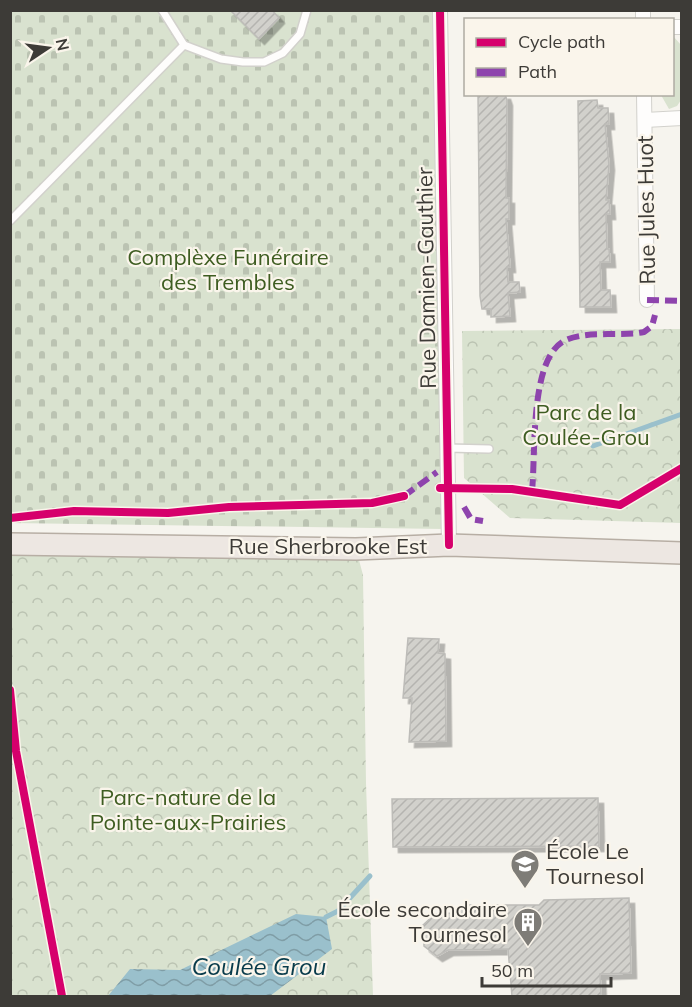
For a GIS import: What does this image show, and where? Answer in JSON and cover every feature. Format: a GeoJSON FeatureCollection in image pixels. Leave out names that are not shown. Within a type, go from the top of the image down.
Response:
{"type":"FeatureCollection","features":[{"type":"Feature","properties":{"kind":"main road","name":"Rue Sherbrooke Est"},"geometry":{"type":"LineString","coordinates":[[10,544],[356,549],[449,545],[681,552]]}},
{"type":"Feature","properties":{"kind":"street","name":"Rue Damien-Gauthier"},"geometry":{"type":"LineString","coordinates":[[440,10],[449,545]]}},
{"type":"Feature","properties":{"kind":"street","name":"Rue Jules Huot"},"geometry":{"type":"LineString","coordinates":[[644,96],[646,300]]}},
{"type":"Feature","properties":{"kind":"street","name":"Rue Jules Huot"},"geometry":{"type":"LineString","coordinates":[[645,120],[681,118]]}},
{"type":"Feature","properties":{"kind":"lane"},"geometry":{"type":"LineString","coordinates":[[162,10],[184,45],[220,59],[264,62],[283,53],[300,34],[308,10]]}},
{"type":"Feature","properties":{"kind":"lane"},"geometry":{"type":"LineString","coordinates":[[10,221],[184,45]]}},
{"type":"Feature","properties":{"kind":"lane"},"geometry":{"type":"LineString","coordinates":[[447,448],[489,449]]}},
{"type":"Feature","properties":{"kind":"green space","name":"Complèxe Funéraire des Trembles"},"geometry":{"type":"Polygon","coordinates":[[[11,11],[440,11],[444,529],[11,523],[11,11]]]}},
{"type":"Feature","properties":{"kind":"green space"},"geometry":{"type":"Polygon","coordinates":[[[674,37],[681,45],[681,100],[677,106],[669,109],[662,96],[674,96],[674,37]]]}},
{"type":"Feature","properties":{"kind":"green space","name":"Parc de la Coulée-Grou"},"geometry":{"type":"Polygon","coordinates":[[[681,329],[681,523],[510,518],[464,478],[462,331],[681,329]]]}},
{"type":"Feature","properties":{"kind":"green space","name":"Parc-nature de la Pointe-aux-Prairies"},"geometry":{"type":"Polygon","coordinates":[[[11,544],[356,549],[363,575],[366,783],[373,996],[11,996],[11,544]]]}},
{"type":"Feature","properties":{"kind":"water","name":"Coulée Grou"},"geometry":{"type":"Polygon","coordinates":[[[296,914],[326,917],[332,949],[270,996],[108,996],[130,969],[180,970],[296,914]]]}},
{"type":"Feature","properties":{"kind":"building"},"geometry":{"type":"Polygon","coordinates":[[[230,10],[272,10],[279,18],[259,39],[230,10]]]}},
{"type":"Feature","properties":{"kind":"building"},"geometry":{"type":"Polygon","coordinates":[[[478,96],[506,96],[506,198],[509,198],[509,219],[506,219],[510,267],[507,267],[508,282],[519,282],[520,292],[508,293],[510,316],[491,317],[491,309],[482,309],[478,96]]]}},
{"type":"Feature","properties":{"kind":"building"},"geometry":{"type":"Polygon","coordinates":[[[597,100],[598,108],[608,108],[609,124],[605,124],[609,165],[606,200],[609,200],[610,214],[606,214],[607,249],[609,249],[610,262],[600,262],[601,290],[610,290],[611,307],[580,307],[578,101],[597,100]]]}},
{"type":"Feature","properties":{"kind":"building"},"geometry":{"type":"Polygon","coordinates":[[[408,638],[439,639],[438,653],[445,654],[446,741],[409,742],[412,698],[403,698],[408,638]]]}},
{"type":"Feature","properties":{"kind":"building"},"geometry":{"type":"Polygon","coordinates":[[[598,798],[599,846],[393,847],[392,799],[598,798]]]}},
{"type":"Feature","properties":{"kind":"building","name":"École secondaire Tournesol"},"geometry":{"type":"Polygon","coordinates":[[[629,898],[631,973],[600,974],[601,996],[512,996],[508,949],[448,950],[437,956],[424,946],[423,925],[435,914],[454,913],[463,905],[539,905],[544,900],[629,898]]]}},
{"type":"Feature","properties":{"kind":"waterway","name":"Coulée Grou"},"geometry":{"type":"LineString","coordinates":[[593,446],[682,414]]}},
{"type":"Feature","properties":{"kind":"waterway","name":"Coulée Grou"},"geometry":{"type":"LineString","coordinates":[[326,917],[338,911],[370,876]]}},
{"type":"Feature","properties":{"kind":"marked path"},"geometry":{"type":"LineString","coordinates":[[647,300],[682,301]]}},
{"type":"Feature","properties":{"kind":"marked path"},"geometry":{"type":"LineString","coordinates":[[532,491],[540,385],[546,365],[554,350],[566,340],[575,337],[644,332],[652,326],[655,315]]}},
{"type":"Feature","properties":{"kind":"marked path"},"geometry":{"type":"LineString","coordinates":[[404,496],[437,472]]}},
{"type":"Feature","properties":{"kind":"marked path"},"geometry":{"type":"LineString","coordinates":[[464,507],[471,519],[483,521]]}},
{"type":"Feature","properties":{"kind":"cycle path"},"geometry":{"type":"LineString","coordinates":[[440,10],[449,545]]}},
{"type":"Feature","properties":{"kind":"cycle path"},"geometry":{"type":"LineString","coordinates":[[440,488],[512,489],[620,505],[682,468]]}},
{"type":"Feature","properties":{"kind":"cycle path"},"geometry":{"type":"LineString","coordinates":[[10,518],[74,511],[168,513],[229,507],[372,503],[404,496]]}},
{"type":"Feature","properties":{"kind":"cycle path"},"geometry":{"type":"LineString","coordinates":[[10,690],[16,751],[62,996]]}},
{"type":"Feature","properties":{"kind":"place","name":"École Le Tournesol"},"geometry":{"type":"Point","coordinates":[525,890]}},
{"type":"Feature","properties":{"kind":"place","name":"École secondaire Tournesol"},"geometry":{"type":"Point","coordinates":[528,948]}}]}
